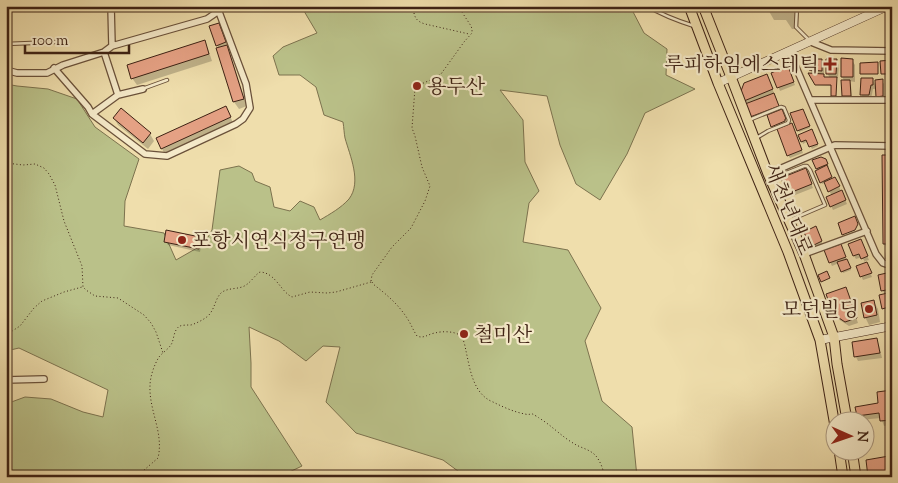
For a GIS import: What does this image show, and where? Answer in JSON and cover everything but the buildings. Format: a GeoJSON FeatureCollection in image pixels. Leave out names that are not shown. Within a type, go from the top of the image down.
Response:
{"type":"FeatureCollection","features":[{"type":"Feature","properties":{"kind":"main road","name":"새천년대로"},"geometry":{"type":"LineString","coordinates":[[689,6],[718,83],[788,252],[820,340],[832,410]]}},
{"type":"Feature","properties":{"kind":"main road","name":"새천년대로"},"geometry":{"type":"LineString","coordinates":[[703,6],[755,140],[804,254],[834,337],[845,410]]}},
{"type":"Feature","properties":{"kind":"main road"},"geometry":{"type":"LineString","coordinates":[[840,460],[843,477]]}},
{"type":"Feature","properties":{"kind":"main road"},"geometry":{"type":"LineString","coordinates":[[853,460],[856,477]]}},
{"type":"Feature","properties":{"kind":"street"},"geometry":{"type":"LineString","coordinates":[[111,6],[112,46]]}},
{"type":"Feature","properties":{"kind":"street"},"geometry":{"type":"LineString","coordinates":[[6,70],[17,73],[47,73],[54,68],[104,52],[112,46],[207,19],[226,6]]}},
{"type":"Feature","properties":{"kind":"street"},"geometry":{"type":"LineString","coordinates":[[718,83],[888,6]]}},
{"type":"Feature","properties":{"kind":"street"},"geometry":{"type":"LineString","coordinates":[[54,68],[92,114],[145,154],[167,156],[236,124],[243,119],[250,108],[246,84],[218,12]]}},
{"type":"Feature","properties":{"kind":"street"},"geometry":{"type":"LineString","coordinates":[[811,42],[831,50],[892,51]]}},
{"type":"Feature","properties":{"kind":"street"},"geometry":{"type":"LineString","coordinates":[[790,51],[876,254],[883,263],[892,266]]}},
{"type":"Feature","properties":{"kind":"street"},"geometry":{"type":"LineString","coordinates":[[104,52],[118,95]]}},
{"type":"Feature","properties":{"kind":"street"},"geometry":{"type":"LineString","coordinates":[[92,114],[118,95],[143,89]]}},
{"type":"Feature","properties":{"kind":"street"},"geometry":{"type":"LineString","coordinates":[[811,100],[892,100]]}},
{"type":"Feature","properties":{"kind":"street"},"geometry":{"type":"LineString","coordinates":[[770,173],[830,146],[892,146]]}},
{"type":"Feature","properties":{"kind":"street"},"geometry":{"type":"LineString","coordinates":[[804,254],[867,231]]}},
{"type":"Feature","properties":{"kind":"street"},"geometry":{"type":"LineString","coordinates":[[820,340],[892,326]]}},
{"type":"Feature","properties":{"kind":"street"},"geometry":{"type":"LineString","coordinates":[[6,380],[44,379]]}},
{"type":"Feature","properties":{"kind":"lane"},"geometry":{"type":"LineString","coordinates":[[647,6],[675,20],[698,27]]}},
{"type":"Feature","properties":{"kind":"lane"},"geometry":{"type":"LineString","coordinates":[[797,6],[796,27],[811,42]]}},
{"type":"Feature","properties":{"kind":"lane"},"geometry":{"type":"LineString","coordinates":[[6,44],[56,42]]}},
{"type":"Feature","properties":{"kind":"lane"},"geometry":{"type":"LineString","coordinates":[[143,89],[167,80]]}},
{"type":"Feature","properties":{"kind":"lane"},"geometry":{"type":"LineString","coordinates":[[748,121],[781,107],[784,108],[789,120],[788,123],[759,135],[755,140]]}},
{"type":"Feature","properties":{"kind":"lane"},"geometry":{"type":"LineString","coordinates":[[770,173],[780,176],[807,166],[825,205],[789,220]]}},
{"type":"Feature","properties":{"kind":"path"},"geometry":{"type":"LineString","coordinates":[[413,6],[414,14],[418,21],[469,34]]}},
{"type":"Feature","properties":{"kind":"path"},"geometry":{"type":"LineString","coordinates":[[458,6],[472,32],[441,74],[415,88],[412,128],[422,167],[430,186],[425,201],[411,228],[392,247],[372,275],[372,282],[395,303],[418,336],[424,337],[437,332],[452,332],[460,336],[464,343],[472,377],[484,397],[492,402],[527,415],[533,414],[548,423],[574,444],[595,454],[604,477]]}},
{"type":"Feature","properties":{"kind":"path"},"geometry":{"type":"LineString","coordinates":[[6,163],[39,165],[48,174],[55,185],[64,221],[82,266],[83,287],[95,296],[118,298],[144,316],[156,332],[163,353]]}},
{"type":"Feature","properties":{"kind":"path"},"geometry":{"type":"LineString","coordinates":[[136,477],[159,455],[158,426],[153,411],[150,386],[154,367],[159,357],[172,344],[179,326],[193,324],[204,319],[212,311],[221,293],[244,286],[260,272],[267,273],[292,297],[310,292],[336,292],[372,282]]}},
{"type":"Feature","properties":{"kind":"path"},"geometry":{"type":"LineString","coordinates":[[6,335],[20,326],[38,304],[64,292],[83,287]]}},
{"type":"Feature","properties":{"kind":"green space"},"geometry":{"type":"Polygon","coordinates":[[[301,6],[630,6],[644,33],[667,49],[666,75],[695,89],[645,113],[627,154],[600,200],[576,184],[560,145],[547,96],[500,90],[523,120],[525,162],[539,191],[529,203],[523,242],[568,250],[601,308],[585,341],[602,401],[632,427],[637,477],[466,477],[443,460],[356,433],[326,402],[340,347],[323,346],[306,361],[279,341],[249,327],[251,387],[302,466],[279,477],[6,477],[6,404],[25,397],[51,399],[83,412],[103,417],[108,390],[19,348],[6,351],[6,84],[48,89],[77,99],[95,127],[139,159],[125,201],[124,226],[164,233],[176,260],[204,244],[212,230],[220,170],[239,166],[252,173],[255,181],[270,187],[274,207],[290,211],[300,201],[314,207],[320,220],[335,211],[349,199],[353,192],[355,185],[354,169],[345,138],[343,122],[324,115],[316,87],[300,75],[279,75],[273,56],[283,47],[317,33],[301,6]]]}},
{"type":"Feature","properties":{"kind":"place","name":"루피하임에스테틱"},"geometry":{"type":"Point","coordinates":[830,64]}},
{"type":"Feature","properties":{"kind":"place","name":"용두산"},"geometry":{"type":"Point","coordinates":[417,86]}},
{"type":"Feature","properties":{"kind":"place","name":"포항시연식정구연맹"},"geometry":{"type":"Point","coordinates":[182,240]}},
{"type":"Feature","properties":{"kind":"place","name":"모던빌딩"},"geometry":{"type":"Point","coordinates":[869,309]}},
{"type":"Feature","properties":{"kind":"place","name":"철미산"},"geometry":{"type":"Point","coordinates":[464,334]}}]}
